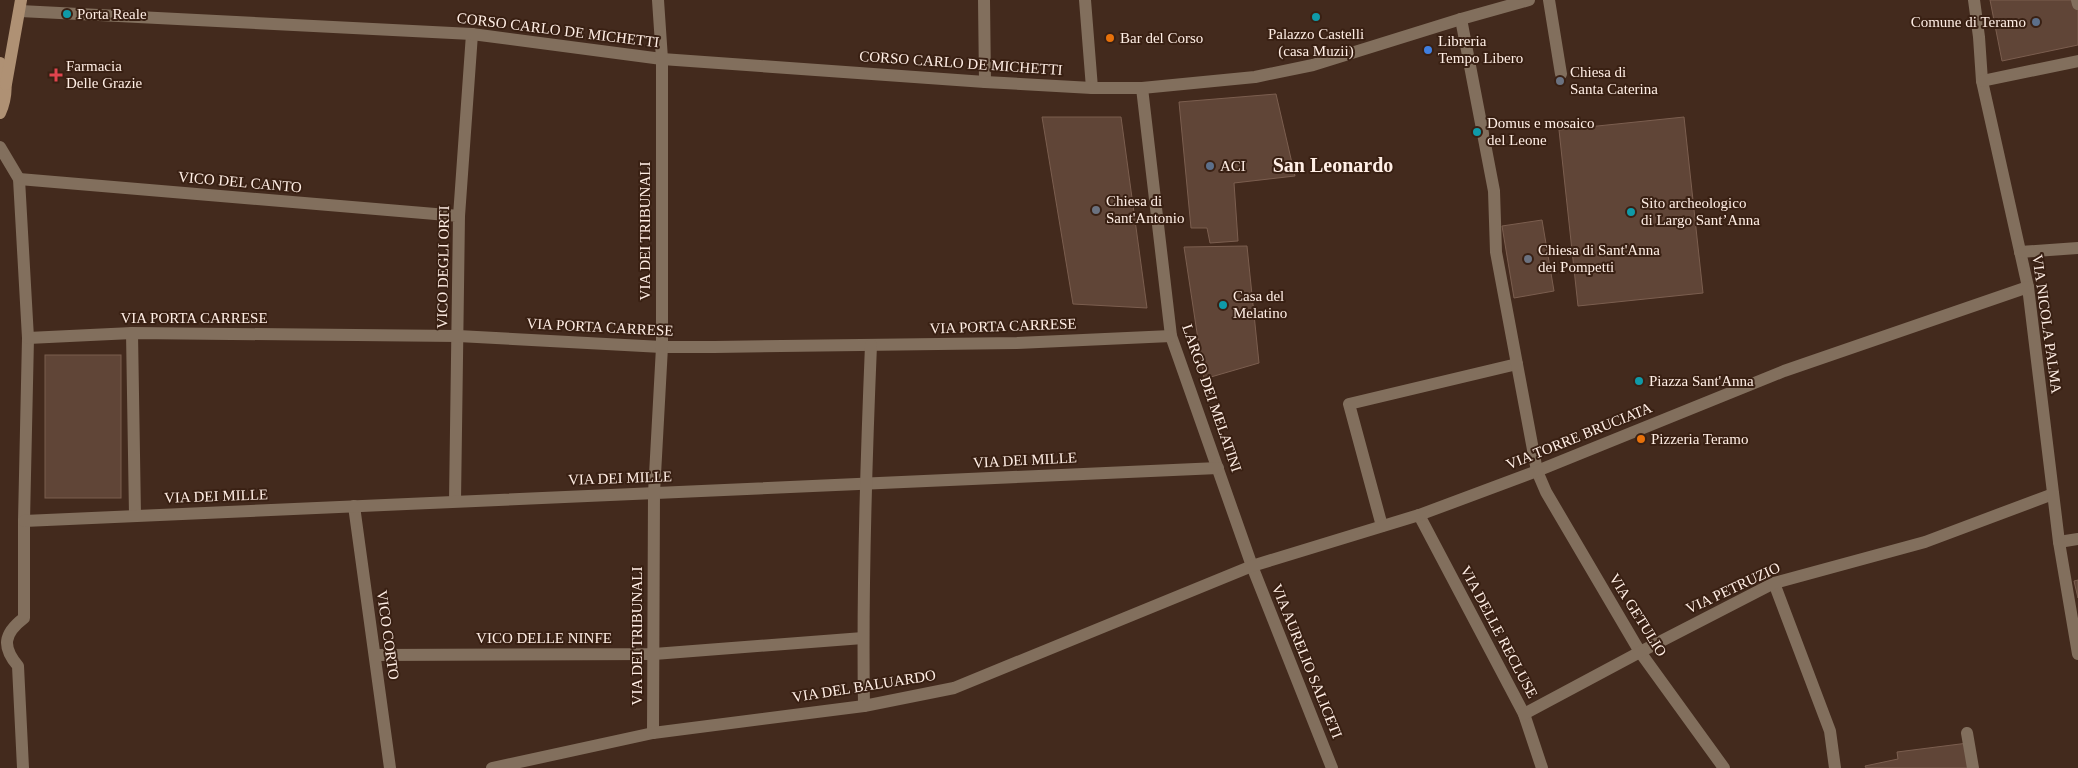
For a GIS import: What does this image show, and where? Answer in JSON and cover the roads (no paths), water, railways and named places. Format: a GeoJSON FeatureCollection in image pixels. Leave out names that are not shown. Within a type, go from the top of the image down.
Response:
{"type":"FeatureCollection","features":[{"type":"Feature","properties":{"kind":"main road"},"geometry":{"type":"LineString","coordinates":[[0,113],[5,96],[21,6]]}},
{"type":"Feature","properties":{"kind":"main road"},"geometry":{"type":"LineString","coordinates":[[0,63],[6,84]]}},
{"type":"Feature","properties":{"kind":"street","name":"VIA DEI TRIBUNALI"},"geometry":{"type":"LineString","coordinates":[[652,733],[654,493],[662,347],[662,59],[658,0]]}},
{"type":"Feature","properties":{"kind":"street"},"geometry":{"type":"LineString","coordinates":[[984,0],[985,82]]}},
{"type":"Feature","properties":{"kind":"street"},"geometry":{"type":"LineString","coordinates":[[1085,0],[1092,88]]}},
{"type":"Feature","properties":{"kind":"street","name":"CORSO CARLO DE MICHETTI"},"geometry":{"type":"LineString","coordinates":[[21,6],[472,34],[662,59],[985,82],[1092,88],[1142,88],[1255,76],[1313,65],[1529,0]]}},
{"type":"Feature","properties":{"kind":"street"},"geometry":{"type":"LineString","coordinates":[[1549,0],[1561,74]]}},
{"type":"Feature","properties":{"kind":"street","name":"VIA NICOLA PALMA"},"geometry":{"type":"LineString","coordinates":[[1974,0],[1982,81],[2028,287],[2059,542],[2078,654]]}},
{"type":"Feature","properties":{"kind":"street"},"geometry":{"type":"LineString","coordinates":[[2077,0],[2078,4]]}},
{"type":"Feature","properties":{"kind":"street","name":"VIA GETULIO"},"geometry":{"type":"LineString","coordinates":[[1461,19],[1494,190],[1496,252],[1537,471],[1546,492],[1640,652],[1724,768]]}},
{"type":"Feature","properties":{"kind":"street","name":"VICO DEGLI ORTI"},"geometry":{"type":"LineString","coordinates":[[455,502],[459,216],[472,34]]}},
{"type":"Feature","properties":{"kind":"street"},"geometry":{"type":"LineString","coordinates":[[1982,81],[2078,61]]}},
{"type":"Feature","properties":{"kind":"street","name":"LARGO DEI MELATINI"},"geometry":{"type":"LineString","coordinates":[[1142,88],[1170,336],[1252,566]]}},
{"type":"Feature","properties":{"kind":"street"},"geometry":{"type":"LineString","coordinates":[[0,148],[19,179],[28,338],[24,618],[12,627],[3,640],[9,656],[18,666],[23,768]]}},
{"type":"Feature","properties":{"kind":"street","name":"VICO DEL CANTO"},"geometry":{"type":"LineString","coordinates":[[19,179],[459,216]]}},
{"type":"Feature","properties":{"kind":"street"},"geometry":{"type":"LineString","coordinates":[[2020,252],[2078,248]]}},
{"type":"Feature","properties":{"kind":"street","name":"VIA TORRE BRUCIATA"},"geometry":{"type":"LineString","coordinates":[[1252,566],[1419,515],[1537,471],[1784,371],[2028,287]]}},
{"type":"Feature","properties":{"kind":"street"},"geometry":{"type":"LineString","coordinates":[[132,333],[135,516]]}},
{"type":"Feature","properties":{"kind":"street","name":"VIA PORTA CARRESE"},"geometry":{"type":"LineString","coordinates":[[28,338],[132,333],[458,336],[662,347],[1017,343],[1170,336]]}},
{"type":"Feature","properties":{"kind":"street"},"geometry":{"type":"LineString","coordinates":[[864,706],[865,484],[871,345]]}},
{"type":"Feature","properties":{"kind":"street"},"geometry":{"type":"LineString","coordinates":[[1382,526],[1349,404],[1516,364]]}},
{"type":"Feature","properties":{"kind":"street","name":"VIA DEI MILLE"},"geometry":{"type":"LineString","coordinates":[[24,521],[1218,468]]}},
{"type":"Feature","properties":{"kind":"street","name":"VIA PETRUZIO"},"geometry":{"type":"LineString","coordinates":[[1524,714],[1774,583],[1925,542],[2053,494]]}},
{"type":"Feature","properties":{"kind":"street","name":"VICO CORTO"},"geometry":{"type":"LineString","coordinates":[[354,506],[390,768]]}},
{"type":"Feature","properties":{"kind":"street","name":"VIA DELLE RECLUSE"},"geometry":{"type":"LineString","coordinates":[[1419,515],[1524,714],[1542,768]]}},
{"type":"Feature","properties":{"kind":"street"},"geometry":{"type":"LineString","coordinates":[[2059,542],[2078,539]]}},
{"type":"Feature","properties":{"kind":"street","name":"VIA DEL BALUARDO"},"geometry":{"type":"LineString","coordinates":[[492,768],[652,733],[864,706],[954,688],[1252,566]]}},
{"type":"Feature","properties":{"kind":"street","name":"VIA AURELIO SALICETI"},"geometry":{"type":"LineString","coordinates":[[1252,566],[1332,768]]}},
{"type":"Feature","properties":{"kind":"street"},"geometry":{"type":"LineString","coordinates":[[1774,583],[1830,731],[1835,768]]}},
{"type":"Feature","properties":{"kind":"street","name":"VICO DELLE NINFE"},"geometry":{"type":"LineString","coordinates":[[375,654],[654,654],[863,638]]}},
{"type":"Feature","properties":{"kind":"street"},"geometry":{"type":"LineString","coordinates":[[1967,733],[1972,768]]}},
{"type":"Feature","properties":{"kind":"place","name":"Porta Reale"},"geometry":{"type":"Point","coordinates":[67,14]}},
{"type":"Feature","properties":{"kind":"place","name":"Palazzo Castelli (casa Muzii)"},"geometry":{"type":"Point","coordinates":[1316,17]}},
{"type":"Feature","properties":{"kind":"place","name":"Comune di Teramo"},"geometry":{"type":"Point","coordinates":[2036,22]}},
{"type":"Feature","properties":{"kind":"place","name":"Bar del Corso"},"geometry":{"type":"Point","coordinates":[1110,38]}},
{"type":"Feature","properties":{"kind":"place","name":"Libreria Tempo Libero"},"geometry":{"type":"Point","coordinates":[1428,50]}},
{"type":"Feature","properties":{"kind":"place","name":"Farmacia Delle Grazie"},"geometry":{"type":"Point","coordinates":[56,75]}},
{"type":"Feature","properties":{"kind":"place","name":"Chiesa di Santa Caterina"},"geometry":{"type":"Point","coordinates":[1560,81]}},
{"type":"Feature","properties":{"kind":"place","name":"Domus e mosaico del Leone"},"geometry":{"type":"Point","coordinates":[1477,132]}},
{"type":"Feature","properties":{"kind":"place","name":"ACI"},"geometry":{"type":"Point","coordinates":[1210,166]}},
{"type":"Feature","properties":{"kind":"place","name":"Chiesa di Sant'Antonio"},"geometry":{"type":"Point","coordinates":[1096,210]}},
{"type":"Feature","properties":{"kind":"place","name":"Sito archeologico di Largo Sant’Anna"},"geometry":{"type":"Point","coordinates":[1631,212]}},
{"type":"Feature","properties":{"kind":"place","name":"Chiesa di Sant'Anna dei Pompetti"},"geometry":{"type":"Point","coordinates":[1528,259]}},
{"type":"Feature","properties":{"kind":"place","name":"Casa del Melatino"},"geometry":{"type":"Point","coordinates":[1223,305]}},
{"type":"Feature","properties":{"kind":"place","name":"Piazza Sant'Anna"},"geometry":{"type":"Point","coordinates":[1639,381]}},
{"type":"Feature","properties":{"kind":"place","name":"Pizzeria Teramo"},"geometry":{"type":"Point","coordinates":[1641,439]}},
{"type":"Feature","properties":{"kind":"district","name":"San Leonardo"},"geometry":{"type":"Point","coordinates":[1333,165]}}]}
